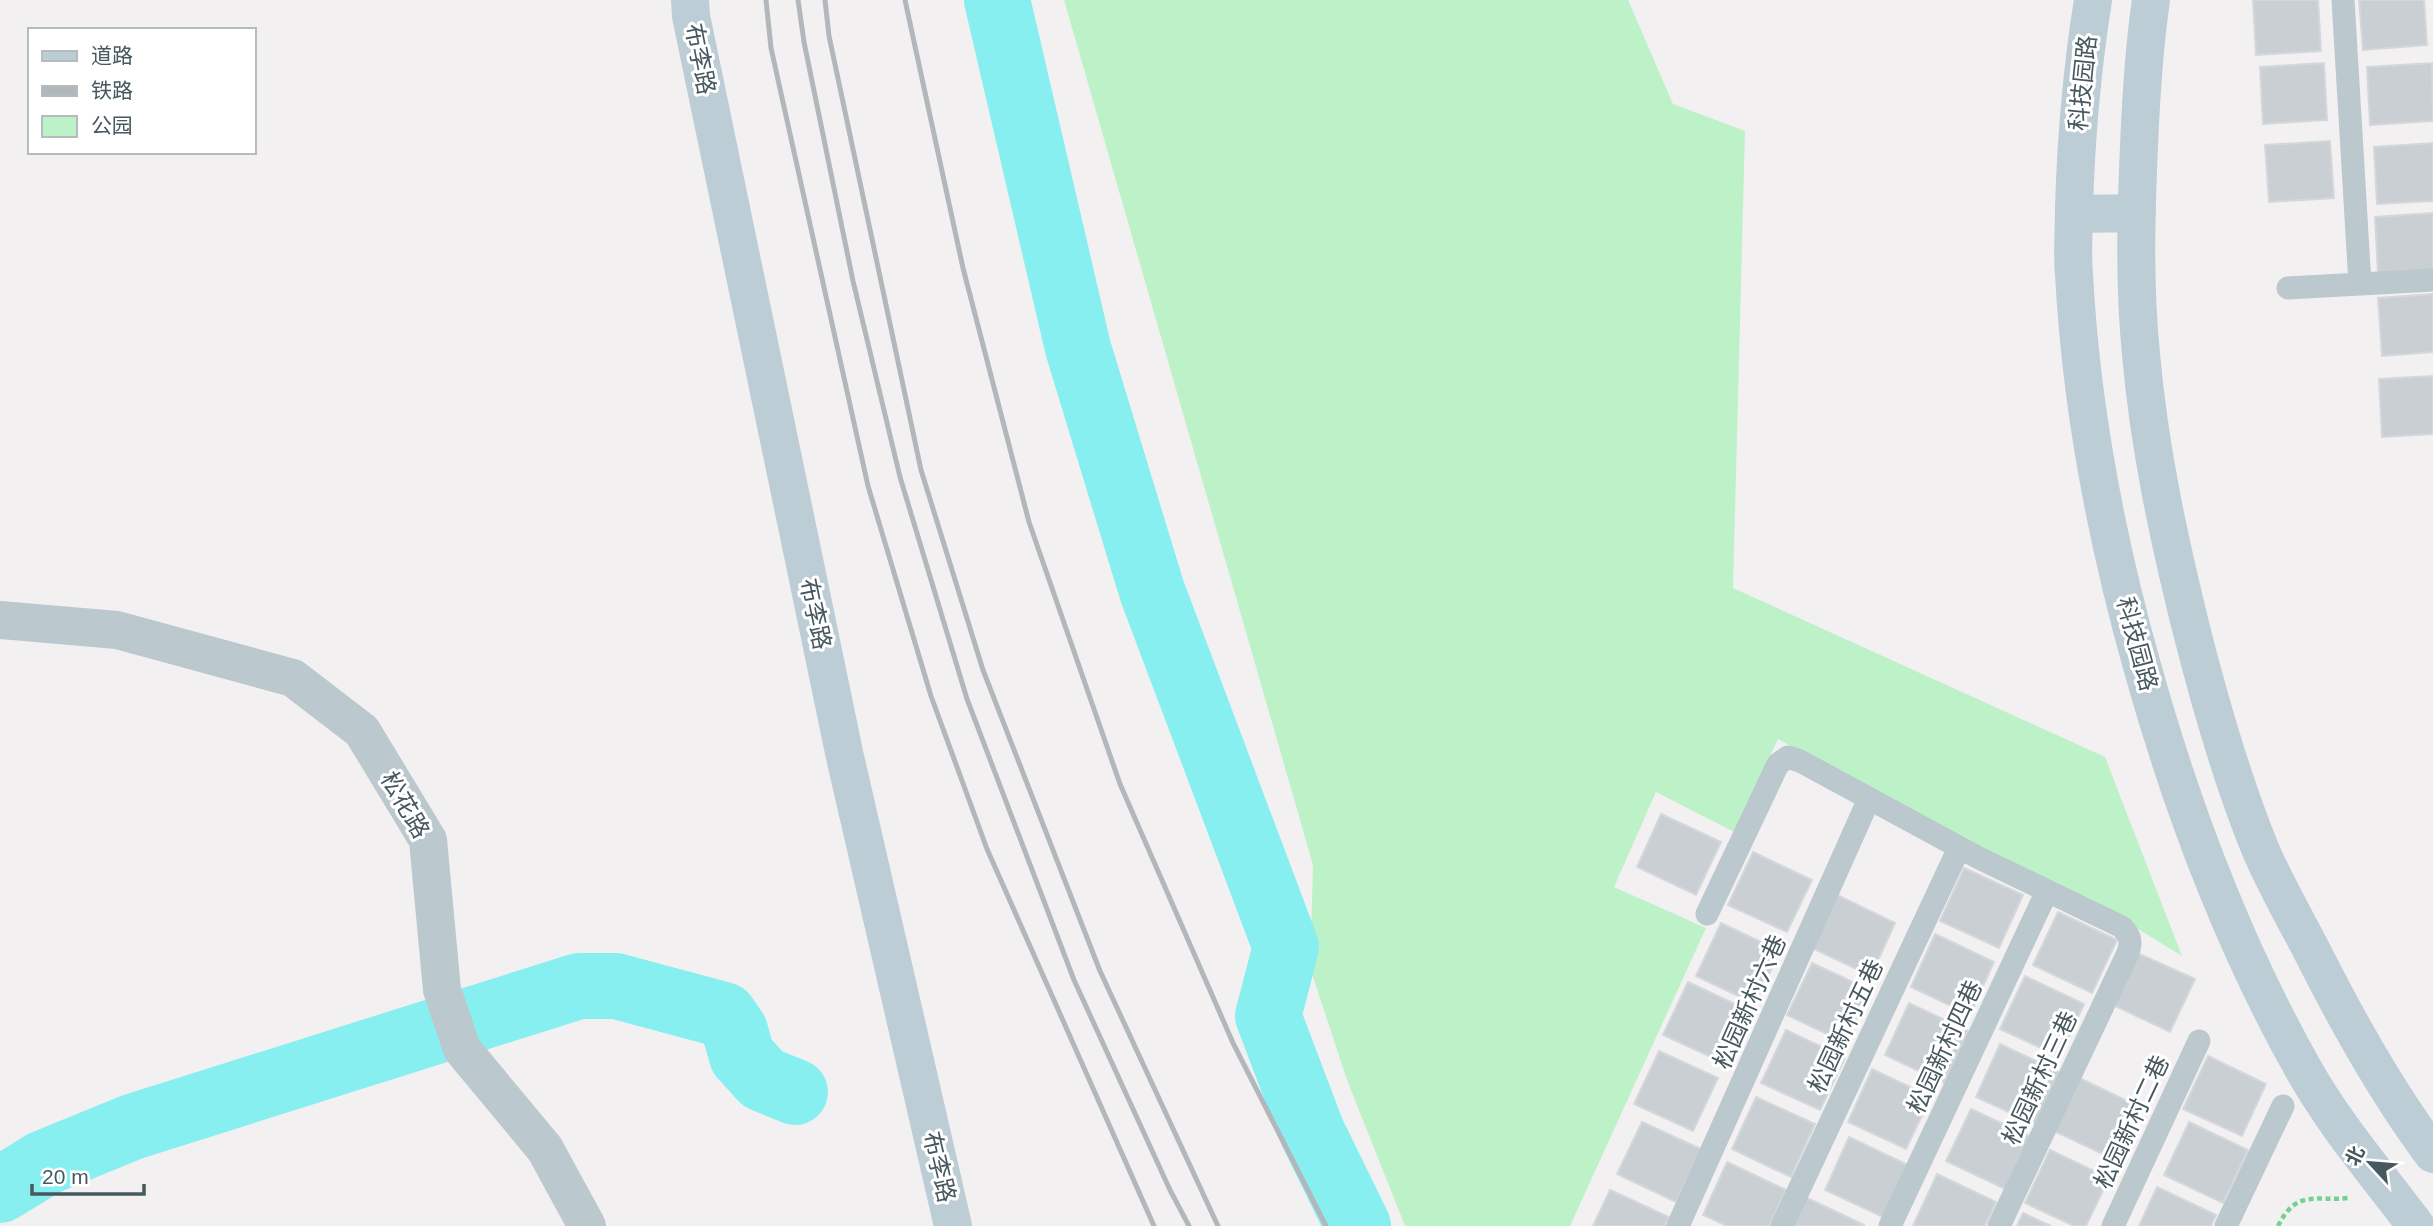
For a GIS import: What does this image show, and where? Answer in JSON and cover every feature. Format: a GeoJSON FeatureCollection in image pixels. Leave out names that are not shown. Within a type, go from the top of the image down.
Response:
{"type":"FeatureCollection","features":[{"type":"Feature","properties":{"kind":"main road","name":"布李路"},"geometry":{"type":"LineString","coordinates":[[690,0],[691,16],[845,757],[953,1226]]}},
{"type":"Feature","properties":{"kind":"main road","name":"科技园路"},"geometry":{"type":"LineString","coordinates":[[2093,0],[2079,105],[2073,272],[2093,454],[2119,579],[2171,763],[2216,884],[2282,1030],[2330,1111],[2384,1188],[2416,1226]]}},
{"type":"Feature","properties":{"kind":"main road"},"geometry":{"type":"LineString","coordinates":[[2151,0],[2143,74],[2136,274],[2141,353],[2154,456],[2180,586],[2229,765],[2260,849],[2332,989],[2403,1113],[2433,1154]]}},
{"type":"Feature","properties":{"kind":"main road"},"geometry":{"type":"LineString","coordinates":[[2074,214],[2137,214]]}},
{"type":"Feature","properties":{"kind":"street","name":"松花路"},"geometry":{"type":"LineString","coordinates":[[0,620],[117,630],[293,678],[362,731],[428,840],[442,990],[462,1049],[545,1149],[587,1226]]}},
{"type":"Feature","properties":{"kind":"lane"},"geometry":{"type":"LineString","coordinates":[[2343,0],[2360,284]]}},
{"type":"Feature","properties":{"kind":"lane"},"geometry":{"type":"LineString","coordinates":[[2288,288],[2433,279]]}},
{"type":"Feature","properties":{"kind":"lane"},"geometry":{"type":"LineString","coordinates":[[1707,914],[1779,764],[1788,758],[1800,761],[1959,848],[2047,891]]}},
{"type":"Feature","properties":{"kind":"lane","name":"松园新村六巷"},"geometry":{"type":"LineString","coordinates":[[1678,1226],[1869,799]]}},
{"type":"Feature","properties":{"kind":"lane","name":"松园新村五巷"},"geometry":{"type":"LineString","coordinates":[[1782,1226],[1959,848]]}},
{"type":"Feature","properties":{"kind":"lane","name":"松园新村三巷"},"geometry":{"type":"LineString","coordinates":[[1999,1226],[2131,943],[2129,935],[2122,927],[2047,891]]}},
{"type":"Feature","properties":{"kind":"lane","name":"松园新村四巷"},"geometry":{"type":"LineString","coordinates":[[1890,1226],[2047,891]]}},
{"type":"Feature","properties":{"kind":"lane","name":"松园新村二巷"},"geometry":{"type":"LineString","coordinates":[[2113,1226],[2199,1041]]}},
{"type":"Feature","properties":{"kind":"lane"},"geometry":{"type":"LineString","coordinates":[[2226,1226],[2283,1106]]}},
{"type":"Feature","properties":{"kind":"path"},"geometry":{"type":"LineString","coordinates":[[2278,1226],[2295,1204],[2306,1198],[2352,1198],[2384,1188]]}},
{"type":"Feature","properties":{"kind":"green space"},"geometry":{"type":"Polygon","coordinates":[[[1064,0],[1628,0],[1673,104],[1745,131],[1733,588],[2105,757],[2182,956],[2107,910],[1967,843],[1778,739],[1734,832],[1656,792],[1614,887],[1706,928],[1570,1226],[1405,1226],[1347,1080],[1310,968],[1313,865],[1064,0]]]}},
{"type":"Feature","properties":{"kind":"building"},"geometry":{"type":"Polygon","coordinates":[[[2253,0],[2318,0],[2321,51],[2256,55],[2253,0]]]}},
{"type":"Feature","properties":{"kind":"building"},"geometry":{"type":"Polygon","coordinates":[[[2359,0],[2424,0],[2427,45],[2363,50],[2359,0]]]}},
{"type":"Feature","properties":{"kind":"building"},"geometry":{"type":"Polygon","coordinates":[[[2324,63],[2327,120],[2263,124],[2260,67],[2324,63]]]}},
{"type":"Feature","properties":{"kind":"building"},"geometry":{"type":"Polygon","coordinates":[[[2432,63],[2433,121],[2370,125],[2367,67],[2432,63]]]}},
{"type":"Feature","properties":{"kind":"building"},"geometry":{"type":"Polygon","coordinates":[[[2330,141],[2334,198],[2269,202],[2265,145],[2330,141]]]}},
{"type":"Feature","properties":{"kind":"building"},"geometry":{"type":"Polygon","coordinates":[[[2433,143],[2433,201],[2377,204],[2374,147],[2433,143]]]}},
{"type":"Feature","properties":{"kind":"building"},"geometry":{"type":"Polygon","coordinates":[[[2433,213],[2433,271],[2378,275],[2375,217],[2433,213]]]}},
{"type":"Feature","properties":{"kind":"building"},"geometry":{"type":"Polygon","coordinates":[[[2433,294],[2433,352],[2382,356],[2378,298],[2433,294]]]}},
{"type":"Feature","properties":{"kind":"building"},"geometry":{"type":"Polygon","coordinates":[[[2433,376],[2433,434],[2382,437],[2379,379],[2433,376]]]}},
{"type":"Feature","properties":{"kind":"building"},"geometry":{"type":"Polygon","coordinates":[[[1661,814],[1721,842],[1696,895],[1637,867],[1661,814]]]}},
{"type":"Feature","properties":{"kind":"building"},"geometry":{"type":"Polygon","coordinates":[[[1753,852],[1812,880],[1787,932],[1728,905],[1753,852]]]}},
{"type":"Feature","properties":{"kind":"building"},"geometry":{"type":"Polygon","coordinates":[[[1964,868],[2023,895],[1999,948],[1940,921],[1964,868]]]}},
{"type":"Feature","properties":{"kind":"building"},"geometry":{"type":"Polygon","coordinates":[[[1837,895],[1895,923],[1871,976],[1812,948],[1837,895]]]}},
{"type":"Feature","properties":{"kind":"building"},"geometry":{"type":"Polygon","coordinates":[[[2058,912],[2117,940],[2092,993],[2033,965],[2058,912]]]}},
{"type":"Feature","properties":{"kind":"building"},"geometry":{"type":"Polygon","coordinates":[[[1721,923],[1780,951],[1755,1004],[1696,976],[1721,923]]]}},
{"type":"Feature","properties":{"kind":"building"},"geometry":{"type":"Polygon","coordinates":[[[1935,934],[1994,962],[1970,1015],[1911,987],[1935,934]]]}},
{"type":"Feature","properties":{"kind":"building"},"geometry":{"type":"Polygon","coordinates":[[[2135,952],[2195,979],[2170,1032],[2111,1004],[2135,952]]]}},
{"type":"Feature","properties":{"kind":"building"},"geometry":{"type":"Polygon","coordinates":[[[1812,963],[1870,990],[1846,1043],[1787,1015],[1812,963]]]}},
{"type":"Feature","properties":{"kind":"building"},"geometry":{"type":"Polygon","coordinates":[[[2025,976],[2084,1004],[2060,1057],[2000,1029],[2025,976]]]}},
{"type":"Feature","properties":{"kind":"building"},"geometry":{"type":"Polygon","coordinates":[[[1688,982],[1746,1009],[1722,1062],[1663,1035],[1688,982]]]}},
{"type":"Feature","properties":{"kind":"building"},"geometry":{"type":"Polygon","coordinates":[[[1909,1003],[1968,1031],[1944,1083],[1885,1055],[1909,1003]]]}},
{"type":"Feature","properties":{"kind":"building"},"geometry":{"type":"Polygon","coordinates":[[[1786,1030],[1845,1058],[1820,1110],[1761,1083],[1786,1030]]]}},
{"type":"Feature","properties":{"kind":"building"},"geometry":{"type":"Polygon","coordinates":[[[2000,1044],[2059,1072],[2035,1124],[1976,1097],[2000,1044]]]}},
{"type":"Feature","properties":{"kind":"building"},"geometry":{"type":"Polygon","coordinates":[[[1659,1051],[1718,1078],[1693,1131],[1634,1104],[1659,1051]]]}},
{"type":"Feature","properties":{"kind":"building"},"geometry":{"type":"Polygon","coordinates":[[[2208,1056],[2266,1084],[2242,1136],[2183,1109],[2208,1056]]]}},
{"type":"Feature","properties":{"kind":"building"},"geometry":{"type":"Polygon","coordinates":[[[1872,1069],[1931,1097],[1906,1149],[1848,1122],[1872,1069]]]}},
{"type":"Feature","properties":{"kind":"building"},"geometry":{"type":"Polygon","coordinates":[[[2079,1078],[2138,1106],[2113,1159],[2054,1131],[2079,1078]]]}},
{"type":"Feature","properties":{"kind":"building"},"geometry":{"type":"Polygon","coordinates":[[[1756,1097],[1815,1124],[1791,1177],[1732,1149],[1756,1097]]]}},
{"type":"Feature","properties":{"kind":"building"},"geometry":{"type":"Polygon","coordinates":[[[1971,1109],[2029,1136],[2005,1189],[1946,1161],[1971,1109]]]}},
{"type":"Feature","properties":{"kind":"building"},"geometry":{"type":"Polygon","coordinates":[[[1642,1122],[1701,1149],[1676,1202],[1617,1174],[1642,1122]]]}},
{"type":"Feature","properties":{"kind":"building"},"geometry":{"type":"Polygon","coordinates":[[[2189,1122],[2248,1150],[2223,1203],[2164,1175],[2189,1122]]]}},
{"type":"Feature","properties":{"kind":"building"},"geometry":{"type":"Polygon","coordinates":[[[1849,1137],[1908,1165],[1883,1217],[1825,1190],[1849,1137]]]}},
{"type":"Feature","properties":{"kind":"building"},"geometry":{"type":"Polygon","coordinates":[[[2050,1150],[2109,1178],[2086,1226],[2074,1226],[2025,1203],[2050,1150]]]}},
{"type":"Feature","properties":{"kind":"building"},"geometry":{"type":"Polygon","coordinates":[[[1727,1162],[1786,1190],[1769,1226],[1727,1226],[1703,1215],[1727,1162]]]}},
{"type":"Feature","properties":{"kind":"building"},"geometry":{"type":"Polygon","coordinates":[[[1937,1174],[1996,1202],[1985,1226],[1913,1226],[1937,1174]]]}},
{"type":"Feature","properties":{"kind":"building"},"geometry":{"type":"Polygon","coordinates":[[[2157,1187],[2216,1215],[2211,1226],[2139,1226],[2157,1187]]]}},
{"type":"Feature","properties":{"kind":"building"},"geometry":{"type":"Polygon","coordinates":[[[1610,1190],[1669,1217],[1665,1226],[1593,1226],[1610,1190]]]}},
{"type":"Feature","properties":{"kind":"building"},"geometry":{"type":"Polygon","coordinates":[[[1805,1197],[1864,1225],[1864,1226],[1792,1226],[1805,1197]]]}},
{"type":"Feature","properties":{"kind":"building"},"geometry":{"type":"Polygon","coordinates":[[[2023,1213],[2051,1226],[2017,1226],[2023,1213]]]}},
{"type":"Feature","properties":{"kind":"waterway"},"geometry":{"type":"LineString","coordinates":[[997,0],[1078,348],[1152,591],[1286,947],[1268,1016],[1312,1132],[1358,1226]]}},
{"type":"Feature","properties":{"kind":"waterway"},"geometry":{"type":"LineString","coordinates":[[0,1190],[44,1163],[132,1127],[579,986],[616,986],[724,1015],[735,1031],[742,1056],[763,1079],[795,1092]]}},
{"type":"Feature","properties":{"kind":"railway"},"geometry":{"type":"LineString","coordinates":[[766,0],[771,48],[868,486],[931,696],[987,849],[1154,1226]]}},
{"type":"Feature","properties":{"kind":"railway"},"geometry":{"type":"LineString","coordinates":[[798,0],[804,42],[853,281],[900,477],[967,699],[1074,980],[1189,1226]]}},
{"type":"Feature","properties":{"kind":"railway"},"geometry":{"type":"LineString","coordinates":[[825,0],[829,36],[921,470],[983,670],[1100,971],[1218,1226]]}},
{"type":"Feature","properties":{"kind":"railway"},"geometry":{"type":"LineString","coordinates":[[905,0],[963,268],[1029,522],[1120,784],[1233,1043],[1326,1226]]}}]}
